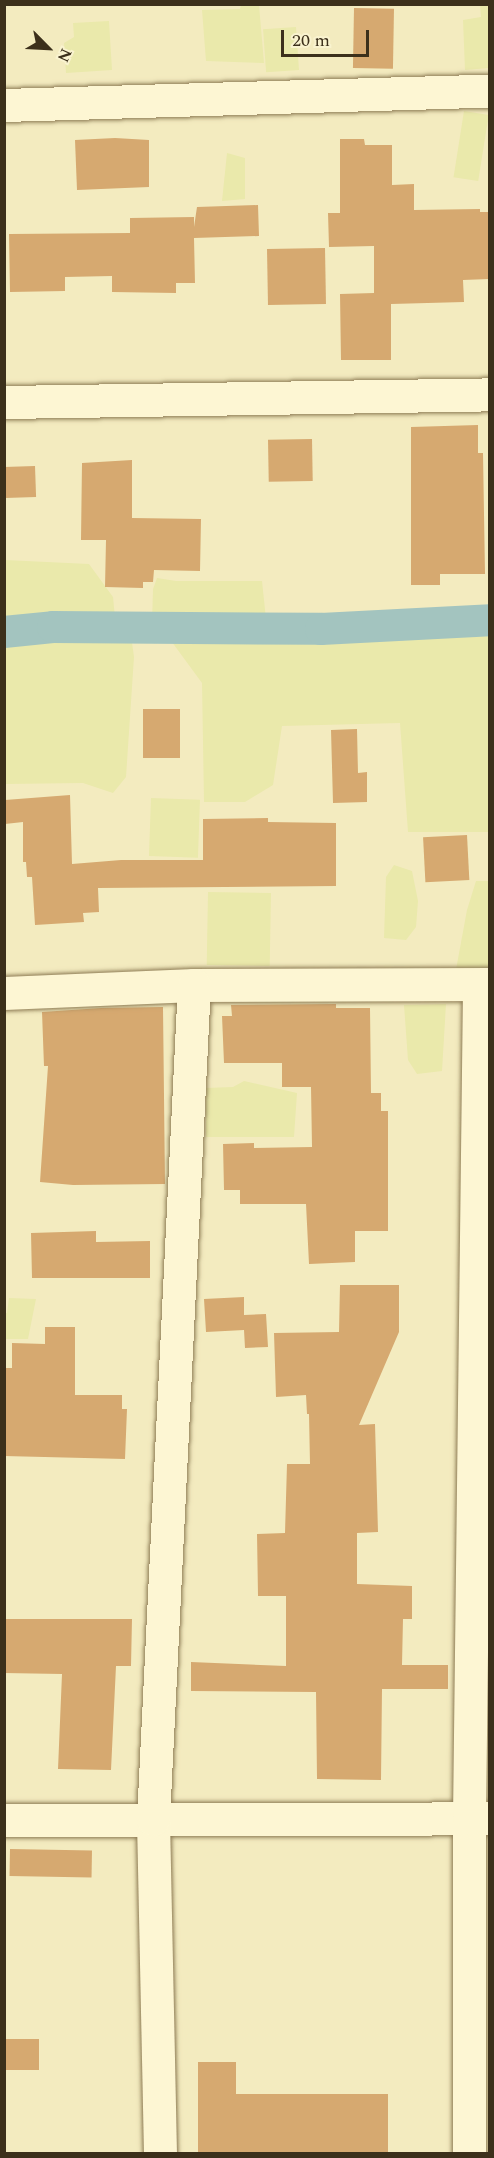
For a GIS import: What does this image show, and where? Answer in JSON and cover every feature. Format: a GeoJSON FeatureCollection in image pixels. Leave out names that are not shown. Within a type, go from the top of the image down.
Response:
{"type":"FeatureCollection","features":[{"type":"Feature","properties":{"kind":"street"},"geometry":{"type":"LineString","coordinates":[[4,105],[489,92]]}},
{"type":"Feature","properties":{"kind":"street"},"geometry":{"type":"LineString","coordinates":[[4,402],[489,394]]}},
{"type":"Feature","properties":{"kind":"street"},"geometry":{"type":"LineString","coordinates":[[160,2154],[153,1819],[194,985]]}},
{"type":"Feature","properties":{"kind":"street"},"geometry":{"type":"LineString","coordinates":[[4,993],[194,985],[484,985],[476,2141]]}},
{"type":"Feature","properties":{"kind":"street"},"geometry":{"type":"LineString","coordinates":[[4,1820],[479,1818]]}},
{"type":"Feature","properties":{"kind":"shaded area"},"geometry":{"type":"Polygon","coordinates":[[[241,5],[259,5],[264,63],[206,61],[202,10],[240,9],[241,5]]]}},
{"type":"Feature","properties":{"kind":"shaded area"},"geometry":{"type":"Polygon","coordinates":[[[480,5],[489,5],[489,68],[465,70],[463,20],[481,17],[480,5]]]}},
{"type":"Feature","properties":{"kind":"shaded area"},"geometry":{"type":"Polygon","coordinates":[[[109,21],[112,70],[66,73],[64,43],[74,37],[73,23],[109,21]]]}},
{"type":"Feature","properties":{"kind":"shaded area"},"geometry":{"type":"Polygon","coordinates":[[[296,27],[299,70],[266,72],[263,29],[296,27]]]}},
{"type":"Feature","properties":{"kind":"shaded area"},"geometry":{"type":"Polygon","coordinates":[[[464,111],[489,115],[478,181],[454,177],[464,111]]]}},
{"type":"Feature","properties":{"kind":"shaded area"},"geometry":{"type":"Polygon","coordinates":[[[227,153],[245,158],[245,199],[222,201],[227,153]]]}},
{"type":"Feature","properties":{"kind":"shaded area"},"geometry":{"type":"Polygon","coordinates":[[[5,560],[89,564],[113,597],[115,618],[129,621],[134,657],[126,777],[113,793],[83,783],[5,784],[5,560]]]}},
{"type":"Feature","properties":{"kind":"shaded area"},"geometry":{"type":"Polygon","coordinates":[[[157,578],[176,581],[262,581],[266,619],[152,623],[153,589],[157,578]]]}},
{"type":"Feature","properties":{"kind":"shaded area"},"geometry":{"type":"Polygon","coordinates":[[[489,623],[489,832],[408,832],[400,723],[282,726],[273,785],[245,802],[204,802],[202,683],[169,638],[489,623]]]}},
{"type":"Feature","properties":{"kind":"shaded area"},"geometry":{"type":"Polygon","coordinates":[[[151,798],[200,800],[198,858],[149,856],[151,798]]]}},
{"type":"Feature","properties":{"kind":"shaded area"},"geometry":{"type":"Polygon","coordinates":[[[394,865],[412,871],[418,901],[416,927],[406,940],[384,938],[386,877],[394,865]]]}},
{"type":"Feature","properties":{"kind":"shaded area"},"geometry":{"type":"Polygon","coordinates":[[[476,881],[489,881],[489,977],[455,975],[467,910],[476,881]]]}},
{"type":"Feature","properties":{"kind":"shaded area"},"geometry":{"type":"Polygon","coordinates":[[[208,892],[271,893],[270,966],[207,965],[208,892]]]}},
{"type":"Feature","properties":{"kind":"shaded area"},"geometry":{"type":"Polygon","coordinates":[[[446,1004],[442,1071],[417,1074],[408,1060],[404,1005],[446,1004]]]}},
{"type":"Feature","properties":{"kind":"shaded area"},"geometry":{"type":"Polygon","coordinates":[[[244,1081],[297,1093],[294,1137],[206,1137],[206,1088],[233,1087],[244,1081]]]}},
{"type":"Feature","properties":{"kind":"shaded area"},"geometry":{"type":"Polygon","coordinates":[[[9,1298],[36,1299],[28,1339],[5,1339],[5,1313],[7,1313],[9,1298]]]}},
{"type":"Feature","properties":{"kind":"building"},"geometry":{"type":"Polygon","coordinates":[[[354,8],[394,9],[393,69],[353,68],[354,8]]]}},
{"type":"Feature","properties":{"kind":"building"},"geometry":{"type":"Polygon","coordinates":[[[115,138],[149,140],[149,187],[77,190],[75,140],[115,138]]]}},
{"type":"Feature","properties":{"kind":"building"},"geometry":{"type":"Polygon","coordinates":[[[340,139],[364,139],[365,145],[392,145],[392,185],[414,184],[414,210],[480,209],[480,212],[489,212],[489,279],[463,280],[464,302],[391,304],[391,360],[341,360],[340,294],[374,293],[374,246],[329,247],[328,213],[340,213],[340,139]]]}},
{"type":"Feature","properties":{"kind":"building"},"geometry":{"type":"Polygon","coordinates":[[[258,205],[259,236],[194,238],[195,283],[176,283],[176,293],[112,292],[112,276],[65,277],[65,291],[10,292],[9,234],[130,233],[130,218],[194,217],[194,227],[197,207],[258,205]]]}},
{"type":"Feature","properties":{"kind":"building"},"geometry":{"type":"Polygon","coordinates":[[[325,248],[326,304],[268,305],[267,249],[325,248]]]}},
{"type":"Feature","properties":{"kind":"building"},"geometry":{"type":"Polygon","coordinates":[[[478,425],[478,453],[483,453],[485,574],[440,574],[440,585],[411,585],[411,427],[478,425]]]}},
{"type":"Feature","properties":{"kind":"building"},"geometry":{"type":"Polygon","coordinates":[[[312,439],[313,481],[269,482],[268,440],[312,439]]]}},
{"type":"Feature","properties":{"kind":"building"},"geometry":{"type":"Polygon","coordinates":[[[132,460],[132,518],[201,519],[200,571],[154,570],[153,582],[143,582],[143,588],[105,587],[106,540],[81,540],[82,463],[132,460]]]}},
{"type":"Feature","properties":{"kind":"building"},"geometry":{"type":"Polygon","coordinates":[[[35,466],[36,497],[5,498],[4,467],[35,466]]]}},
{"type":"Feature","properties":{"kind":"building"},"geometry":{"type":"Polygon","coordinates":[[[143,709],[180,709],[180,758],[143,758],[143,709]]]}},
{"type":"Feature","properties":{"kind":"building"},"geometry":{"type":"Polygon","coordinates":[[[357,729],[358,773],[367,772],[367,802],[333,803],[331,730],[357,729]]]}},
{"type":"Feature","properties":{"kind":"building"},"geometry":{"type":"Polygon","coordinates":[[[70,795],[72,864],[121,860],[203,860],[203,819],[268,818],[268,822],[336,823],[336,886],[98,888],[99,912],[83,913],[84,922],[35,925],[32,877],[27,877],[26,862],[23,862],[23,822],[5,824],[5,800],[70,795]]]}},
{"type":"Feature","properties":{"kind":"building"},"geometry":{"type":"Polygon","coordinates":[[[467,835],[469,880],[425,882],[423,837],[467,835]]]}},
{"type":"Feature","properties":{"kind":"building"},"geometry":{"type":"Polygon","coordinates":[[[336,1004],[336,1008],[370,1008],[371,1093],[381,1093],[381,1111],[388,1111],[388,1231],[355,1231],[355,1262],[309,1264],[306,1204],[240,1204],[240,1190],[224,1190],[223,1144],[254,1143],[254,1148],[312,1147],[311,1087],[282,1087],[282,1063],[224,1063],[222,1016],[232,1016],[231,1005],[336,1004]]]}},
{"type":"Feature","properties":{"kind":"building"},"geometry":{"type":"Polygon","coordinates":[[[163,1007],[165,1184],[73,1185],[40,1182],[48,1066],[44,1066],[42,1012],[163,1007]]]}},
{"type":"Feature","properties":{"kind":"building"},"geometry":{"type":"Polygon","coordinates":[[[96,1231],[96,1242],[150,1241],[150,1278],[32,1278],[31,1233],[96,1231]]]}},
{"type":"Feature","properties":{"kind":"building"},"geometry":{"type":"Polygon","coordinates":[[[340,1285],[399,1285],[399,1332],[359,1425],[375,1424],[378,1532],[357,1533],[357,1584],[412,1586],[412,1619],[403,1619],[402,1665],[448,1665],[448,1689],[382,1689],[381,1780],[317,1779],[316,1692],[191,1691],[191,1662],[286,1666],[286,1596],[258,1596],[257,1534],[285,1533],[287,1464],[310,1464],[309,1414],[307,1414],[306,1395],[276,1397],[274,1333],[339,1332],[340,1285]]]}},
{"type":"Feature","properties":{"kind":"building"},"geometry":{"type":"Polygon","coordinates":[[[244,1297],[244,1315],[266,1314],[268,1347],[245,1348],[244,1330],[206,1332],[204,1299],[244,1297]]]}},
{"type":"Feature","properties":{"kind":"building"},"geometry":{"type":"Polygon","coordinates":[[[45,1327],[75,1327],[75,1395],[122,1395],[122,1409],[127,1409],[125,1459],[4,1456],[4,1368],[12,1368],[12,1343],[45,1344],[45,1327]]]}},
{"type":"Feature","properties":{"kind":"building"},"geometry":{"type":"Polygon","coordinates":[[[5,1619],[132,1619],[131,1666],[116,1666],[111,1770],[58,1769],[62,1674],[4,1673],[5,1619]]]}},
{"type":"Feature","properties":{"kind":"building"},"geometry":{"type":"Polygon","coordinates":[[[10,1849],[92,1850],[92,1877],[10,1876],[10,1849]]]}},
{"type":"Feature","properties":{"kind":"building"},"geometry":{"type":"Polygon","coordinates":[[[4,2039],[39,2039],[39,2070],[4,2070],[4,2039]]]}},
{"type":"Feature","properties":{"kind":"building"},"geometry":{"type":"Polygon","coordinates":[[[198,2062],[236,2062],[236,2094],[388,2094],[388,2154],[198,2154],[198,2062]]]}},
{"type":"Feature","properties":{"kind":"waterway"},"geometry":{"type":"LineString","coordinates":[[4,632],[53,627],[321,629],[490,620]]}}]}
